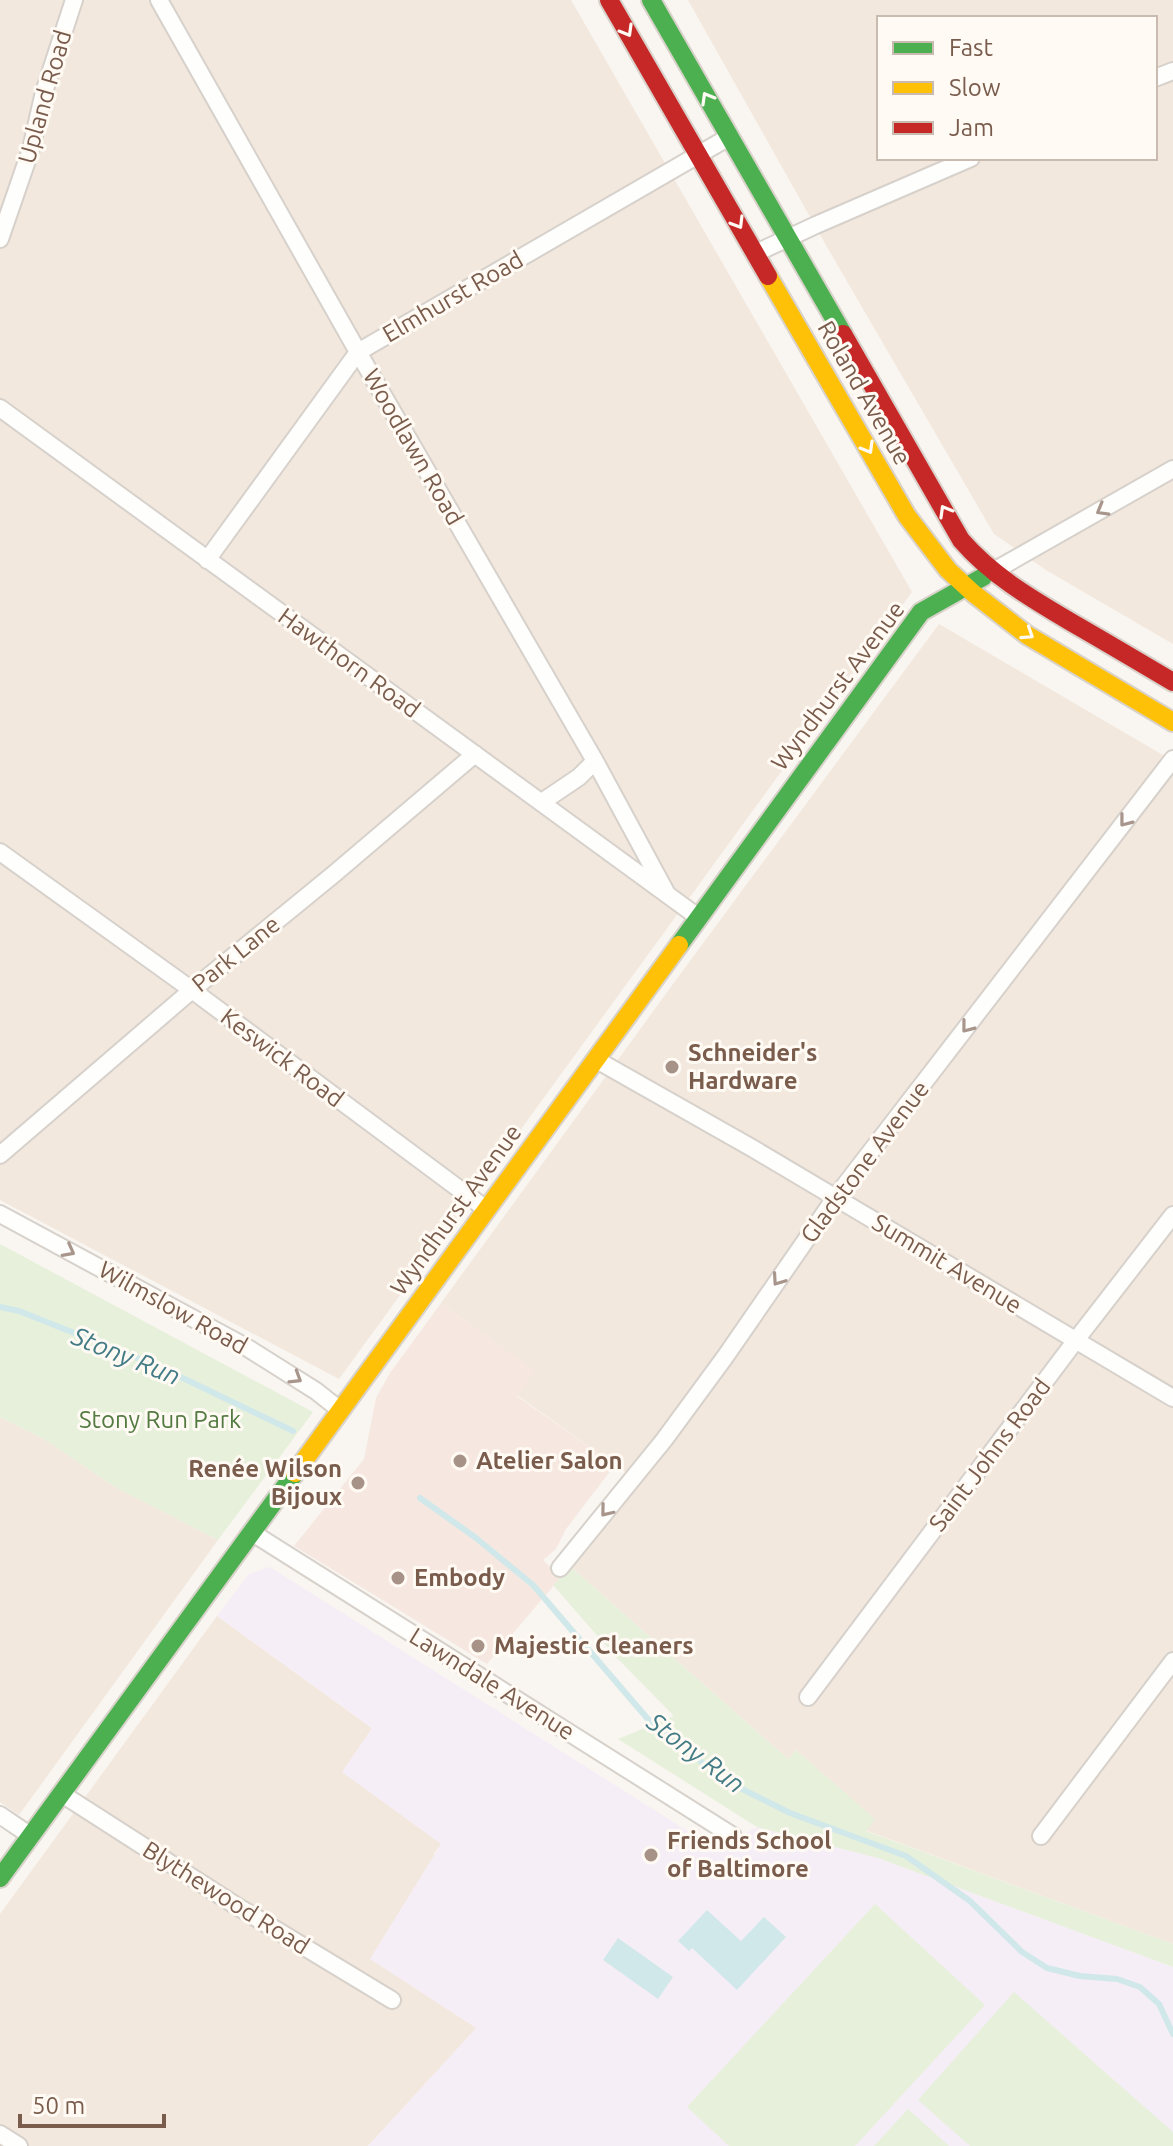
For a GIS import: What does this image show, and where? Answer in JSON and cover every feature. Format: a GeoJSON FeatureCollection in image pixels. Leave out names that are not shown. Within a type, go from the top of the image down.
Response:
{"type":"FeatureCollection","features":[{"type":"Feature","properties":{"kind":"main road","name":"Roland Avenue"},"geometry":{"type":"LineString","coordinates":[[609,0],[907,516],[942,562],[966,586],[1022,631],[1173,722]]}},
{"type":"Feature","properties":{"kind":"main road","name":"Roland Avenue"},"geometry":{"type":"LineString","coordinates":[[651,0],[961,540],[992,572],[1173,682]]}},
{"type":"Feature","properties":{"kind":"main road","name":"Wyndhurst Avenue"},"geometry":{"type":"LineString","coordinates":[[0,1878],[921,612],[992,572]]}},
{"type":"Feature","properties":{"kind":"street","name":"Upland Road"},"geometry":{"type":"LineString","coordinates":[[0,239],[31,149],[44,92],[74,0]]}},
{"type":"Feature","properties":{"kind":"street","name":"Woodlawn Road"},"geometry":{"type":"LineString","coordinates":[[159,0],[595,761],[667,894]]}},
{"type":"Feature","properties":{"kind":"street","name":"Elmhurst Road"},"geometry":{"type":"LineString","coordinates":[[207,560],[358,352],[729,137]]}},
{"type":"Feature","properties":{"kind":"street"},"geometry":{"type":"LineString","coordinates":[[756,253],[966,160]]}},
{"type":"Feature","properties":{"kind":"street","name":"Hawthorn Road"},"geometry":{"type":"LineString","coordinates":[[0,408],[698,917]]}},
{"type":"Feature","properties":{"kind":"street"},"geometry":{"type":"LineString","coordinates":[[992,572],[1173,469]]}},
{"type":"Feature","properties":{"kind":"street","name":"Park Lane"},"geometry":{"type":"LineString","coordinates":[[0,1155],[475,754]]}},
{"type":"Feature","properties":{"kind":"street","name":"Gladstone Avenue"},"geometry":{"type":"LineString","coordinates":[[560,1568],[673,1428],[835,1198],[1173,759]]}},
{"type":"Feature","properties":{"kind":"street"},"geometry":{"type":"LineString","coordinates":[[542,802],[579,777],[595,761]]}},
{"type":"Feature","properties":{"kind":"street","name":"Keswick Road"},"geometry":{"type":"LineString","coordinates":[[0,852],[192,990],[486,1209]]}},
{"type":"Feature","properties":{"kind":"street","name":"Summit Avenue"},"geometry":{"type":"LineString","coordinates":[[595,1059],[1173,1398]]}},
{"type":"Feature","properties":{"kind":"street","name":"Wilmslow Road"},"geometry":{"type":"LineString","coordinates":[[0,1214],[246,1347],[316,1391],[340,1410]]}},
{"type":"Feature","properties":{"kind":"street","name":"Saint Johns Road"},"geometry":{"type":"LineString","coordinates":[[808,1697],[1173,1215]]}},
{"type":"Feature","properties":{"kind":"street","name":"Lawndale Avenue"},"geometry":{"type":"LineString","coordinates":[[251,1532],[733,1836]]}},
{"type":"Feature","properties":{"kind":"street"},"geometry":{"type":"LineString","coordinates":[[1041,1836],[1173,1661]]}},
{"type":"Feature","properties":{"kind":"street","name":"Blythewood Road"},"geometry":{"type":"LineString","coordinates":[[62,1794],[235,1905],[392,2000]]}},
{"type":"Feature","properties":{"kind":"street"},"geometry":{"type":"LineString","coordinates":[[0,1815],[31,1836]]}},
{"type":"Feature","properties":{"kind":"street"},"geometry":{"type":"LineString","coordinates":[[0,2134],[19,2146]]}},
{"type":"Feature","properties":{"kind":"shaded area"},"geometry":{"type":"Polygon","coordinates":[[[0,0],[571,0],[912,592],[339,1379],[0,1200],[0,0]]]}},
{"type":"Feature","properties":{"kind":"shaded area"},"geometry":{"type":"Polygon","coordinates":[[[688,0],[1173,0],[1173,644],[1046,570],[994,534],[688,0]]]}},
{"type":"Feature","properties":{"kind":"shaded area"},"geometry":{"type":"Polygon","coordinates":[[[939,624],[1173,761],[1173,1944],[865,1830],[874,1819],[796,1750],[788,1759],[571,1567],[639,1482],[517,1395],[534,1371],[441,1303],[939,624]]]}},
{"type":"Feature","properties":{"kind":"shaded area"},"geometry":{"type":"Polygon","coordinates":[[[441,1303],[535,1371],[517,1396],[615,1465],[566,1529],[556,1549],[543,1560],[561,1577],[487,1664],[294,1546],[364,1459],[376,1398],[390,1373],[441,1303]]]}},
{"type":"Feature","properties":{"kind":"shaded area"},"geometry":{"type":"Polygon","coordinates":[[[0,1417],[44,1439],[115,1487],[218,1540],[19,1815],[0,1802],[0,1417]]]}},
{"type":"Feature","properties":{"kind":"shaded area","name":"Friends School of Baltimore"},"geometry":{"type":"Polygon","coordinates":[[[270,1567],[716,1849],[757,1827],[878,1858],[1173,1967],[1173,2146],[368,2146],[476,2028],[370,1959],[441,1844],[342,1772],[372,1728],[217,1616],[249,1574],[270,1567]]]}},
{"type":"Feature","properties":{"kind":"shaded area"},"geometry":{"type":"Polygon","coordinates":[[[217,1616],[373,1729],[343,1772],[442,1844],[434,1853],[477,2028],[368,2146],[0,2146],[0,1914],[217,1616]]]}},
{"type":"Feature","properties":{"kind":"green space","name":"Stony Run Park"},"geometry":{"type":"Polygon","coordinates":[[[0,1244],[313,1412],[218,1540],[115,1487],[44,1439],[0,1417],[0,1244]]]}},
{"type":"Feature","properties":{"kind":"green space"},"geometry":{"type":"Polygon","coordinates":[[[571,1567],[788,1759],[796,1750],[875,1819],[866,1831],[1173,1944],[1173,1967],[878,1858],[757,1827],[618,1739],[674,1716],[615,1656],[553,1585],[571,1567]]]}},
{"type":"Feature","properties":{"kind":"green space"},"geometry":{"type":"Polygon","coordinates":[[[875,1904],[985,2005],[855,2146],[729,2146],[687,2107],[875,1904]]]}},
{"type":"Feature","properties":{"kind":"green space"},"geometry":{"type":"Polygon","coordinates":[[[1014,1992],[1173,2132],[1173,2146],[970,2146],[918,2100],[1014,1992]]]}},
{"type":"Feature","properties":{"kind":"green space"},"geometry":{"type":"Polygon","coordinates":[[[908,2109],[949,2146],[874,2146],[908,2109]]]}},
{"type":"Feature","properties":{"kind":"water"},"geometry":{"type":"Polygon","coordinates":[[[707,1910],[741,1941],[764,1917],[786,1937],[737,1990],[692,1948],[689,1951],[678,1941],[707,1910]]]}},
{"type":"Feature","properties":{"kind":"water"},"geometry":{"type":"Polygon","coordinates":[[[618,1938],[673,1977],[658,1999],[603,1960],[618,1938]]]}},
{"type":"Feature","properties":{"kind":"waterway","name":"Stony Run"},"geometry":{"type":"LineString","coordinates":[[0,1307],[19,1311],[162,1368],[293,1431]]}},
{"type":"Feature","properties":{"kind":"waterway","name":"Stony Run"},"geometry":{"type":"LineString","coordinates":[[420,1498],[476,1538],[533,1585],[647,1718],[724,1780],[790,1813],[906,1856],[970,1901],[1022,1952],[1047,1968],[1080,1976],[1117,1979],[1140,1987],[1159,2004],[1173,2034]]}},
{"type":"Feature","properties":{"kind":"traffic: fast"},"geometry":{"type":"LineString","coordinates":[[651,0],[843,334]]}},
{"type":"Feature","properties":{"kind":"traffic: fast"},"geometry":{"type":"LineString","coordinates":[[679,945],[921,612],[983,577]]}},
{"type":"Feature","properties":{"kind":"traffic: fast"},"geometry":{"type":"LineString","coordinates":[[0,1878],[295,1473]]}},
{"type":"Feature","properties":{"kind":"traffic: slow"},"geometry":{"type":"LineString","coordinates":[[768,276],[907,516],[948,570],[1027,635],[1173,722]]}},
{"type":"Feature","properties":{"kind":"traffic: slow"},"geometry":{"type":"LineString","coordinates":[[295,1473],[679,945]]}},
{"type":"Feature","properties":{"kind":"traffic: jam"},"geometry":{"type":"LineString","coordinates":[[609,0],[768,276]]}},
{"type":"Feature","properties":{"kind":"traffic: jam"},"geometry":{"type":"LineString","coordinates":[[843,334],[961,540],[973,553],[1000,577],[1030,597],[1173,682]]}},
{"type":"Feature","properties":{"kind":"place","name":"Schneider's Hardware"},"geometry":{"type":"Point","coordinates":[672,1067]}},
{"type":"Feature","properties":{"kind":"place","name":"Atelier Salon"},"geometry":{"type":"Point","coordinates":[460,1461]}},
{"type":"Feature","properties":{"kind":"place","name":"Renée Wilson Bijoux"},"geometry":{"type":"Point","coordinates":[358,1483]}},
{"type":"Feature","properties":{"kind":"place","name":"Embody"},"geometry":{"type":"Point","coordinates":[398,1578]}},
{"type":"Feature","properties":{"kind":"place","name":"Majestic Cleaners"},"geometry":{"type":"Point","coordinates":[478,1646]}},
{"type":"Feature","properties":{"kind":"place","name":"Friends School of Baltimore"},"geometry":{"type":"Point","coordinates":[651,1855]}}]}
